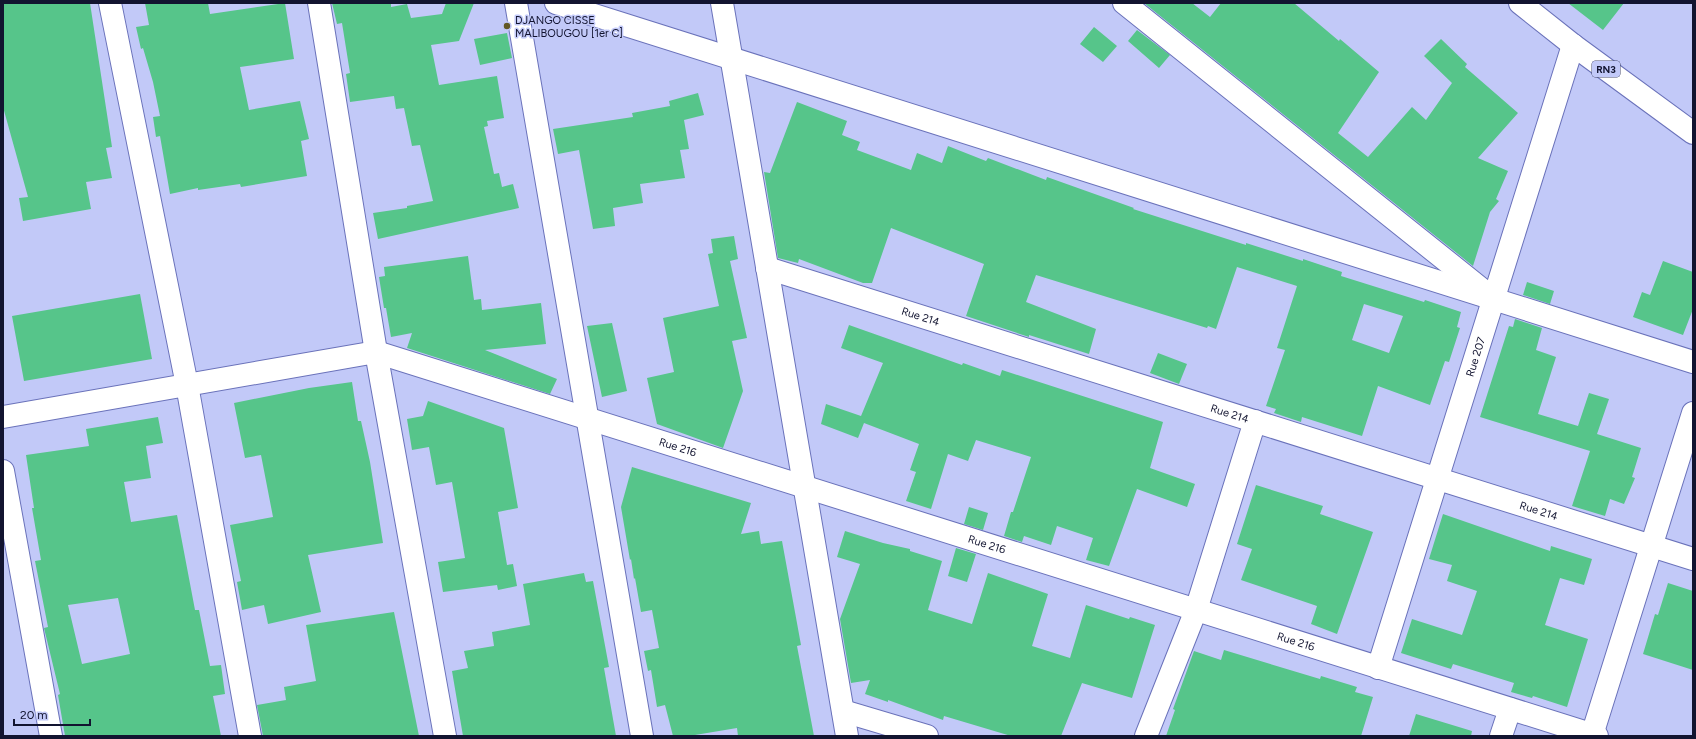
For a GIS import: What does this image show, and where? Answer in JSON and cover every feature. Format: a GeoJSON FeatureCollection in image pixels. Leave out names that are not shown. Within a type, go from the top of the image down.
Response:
{"type":"FeatureCollection","features":[{"type":"Feature","properties":{"kind":"main road"},"geometry":{"type":"LineString","coordinates":[[110,3],[187,385],[250,736]]}},
{"type":"Feature","properties":{"kind":"main road"},"geometry":{"type":"LineString","coordinates":[[319,3],[376,352],[445,736]]}},
{"type":"Feature","properties":{"kind":"main road"},"geometry":{"type":"LineString","coordinates":[[516,3],[642,736]]}},
{"type":"Feature","properties":{"kind":"main road"},"geometry":{"type":"LineString","coordinates":[[556,3],[1693,362]]}},
{"type":"Feature","properties":{"kind":"main road"},"geometry":{"type":"LineString","coordinates":[[722,3],[848,736]]}},
{"type":"Feature","properties":{"kind":"main road"},"geometry":{"type":"LineString","coordinates":[[1124,3],[1494,299]]}},
{"type":"Feature","properties":{"kind":"main road","name":"RN3"},"geometry":{"type":"LineString","coordinates":[[1520,3],[1573,45],[1693,133]]}},
{"type":"Feature","properties":{"kind":"main road","name":"Rue 207"},"geometry":{"type":"LineString","coordinates":[[1378,668],[1573,45]]}},
{"type":"Feature","properties":{"kind":"main road","name":"Rue 214"},"geometry":{"type":"LineString","coordinates":[[767,268],[1693,559]]}},
{"type":"Feature","properties":{"kind":"main road"},"geometry":{"type":"LineString","coordinates":[[3,417],[376,352]]}},
{"type":"Feature","properties":{"kind":"main road","name":"Rue 216"},"geometry":{"type":"LineString","coordinates":[[376,352],[1595,735]]}},
{"type":"Feature","properties":{"kind":"main road"},"geometry":{"type":"LineString","coordinates":[[1595,735],[1651,546],[1693,413]]}},
{"type":"Feature","properties":{"kind":"main road"},"geometry":{"type":"LineString","coordinates":[[1146,736],[1196,610],[1255,421]]}},
{"type":"Feature","properties":{"kind":"main road"},"geometry":{"type":"LineString","coordinates":[[3,470],[51,736]]}},
{"type":"Feature","properties":{"kind":"main road"},"geometry":{"type":"LineString","coordinates":[[1501,736],[1510,709]]}},
{"type":"Feature","properties":{"kind":"main road"},"geometry":{"type":"LineString","coordinates":[[843,711],[927,736]]}},
{"type":"Feature","properties":{"kind":"building"},"geometry":{"type":"Polygon","coordinates":[[[3,3],[90,3],[112,147],[106,148],[112,178],[86,182],[91,209],[23,221],[19,198],[28,197],[3,107],[3,3]]]}},
{"type":"Feature","properties":{"kind":"building"},"geometry":{"type":"Polygon","coordinates":[[[145,3],[208,3],[210,14],[285,3],[294,59],[240,67],[249,110],[300,101],[309,139],[301,141],[307,176],[241,187],[240,184],[198,190],[198,188],[170,194],[160,136],[156,137],[153,117],[160,116],[153,82],[143,48],[141,49],[136,27],[149,25],[145,3]]]}},
{"type":"Feature","properties":{"kind":"building"},"geometry":{"type":"Polygon","coordinates":[[[332,3],[391,3],[391,7],[407,4],[411,18],[442,14],[446,3],[474,3],[459,41],[431,45],[439,85],[497,76],[504,118],[487,121],[488,126],[484,127],[494,174],[499,173],[502,187],[513,184],[519,208],[378,239],[373,213],[407,208],[407,206],[433,201],[420,145],[412,146],[404,108],[396,109],[394,96],[350,102],[346,74],[350,73],[342,23],[337,24],[332,3]]]}},
{"type":"Feature","properties":{"kind":"building"},"geometry":{"type":"Polygon","coordinates":[[[1144,3],[1192,3],[1210,17],[1221,3],[1294,3],[1379,72],[1338,133],[1368,157],[1412,107],[1426,120],[1452,83],[1424,56],[1441,39],[1467,64],[1465,67],[1518,113],[1478,158],[1508,171],[1496,199],[1499,201],[1490,212],[1473,266],[1144,3]]]}},
{"type":"Feature","properties":{"kind":"building"},"geometry":{"type":"Polygon","coordinates":[[[1568,3],[1624,3],[1603,30],[1568,3]]]}},
{"type":"Feature","properties":{"kind":"building"},"geometry":{"type":"Polygon","coordinates":[[[1094,27],[1117,46],[1103,62],[1080,44],[1094,27]]]}},
{"type":"Feature","properties":{"kind":"building"},"geometry":{"type":"Polygon","coordinates":[[[1137,30],[1170,55],[1159,68],[1128,41],[1137,30]]]}},
{"type":"Feature","properties":{"kind":"building"},"geometry":{"type":"Polygon","coordinates":[[[507,33],[512,58],[480,65],[474,39],[507,33]]]}},
{"type":"Feature","properties":{"kind":"building"},"geometry":{"type":"Polygon","coordinates":[[[698,93],[704,115],[684,120],[689,149],[680,150],[685,178],[640,184],[643,203],[613,208],[615,226],[593,229],[579,150],[558,154],[553,129],[633,117],[632,113],[670,106],[669,101],[698,93]]]}},
{"type":"Feature","properties":{"kind":"building"},"geometry":{"type":"Polygon","coordinates":[[[797,102],[847,121],[842,135],[860,142],[857,150],[911,170],[917,153],[942,163],[948,146],[986,161],[988,158],[1046,180],[1047,177],[1134,208],[1133,209],[1246,245],[1246,243],[1303,261],[1303,259],[1342,272],[1341,276],[1461,312],[1457,327],[1460,328],[1449,362],[1445,361],[1430,405],[1378,386],[1362,436],[1302,417],[1301,422],[1274,413],[1276,409],[1266,406],[1285,350],[1277,348],[1297,286],[1237,267],[1216,329],[1208,326],[1207,328],[1036,275],[1026,302],[1096,329],[1089,354],[1029,335],[1029,337],[966,316],[984,264],[891,228],[872,283],[863,283],[799,259],[798,263],[778,258],[764,172],[770,173],[797,102]],[[1364,304],[1352,340],[1389,353],[1403,316],[1364,304]]]}},
{"type":"Feature","properties":{"kind":"building"},"geometry":{"type":"Polygon","coordinates":[[[734,236],[738,259],[730,261],[747,338],[732,341],[743,391],[723,448],[657,424],[647,378],[674,372],[663,318],[719,306],[708,254],[713,253],[711,239],[734,236]]]}},
{"type":"Feature","properties":{"kind":"building"},"geometry":{"type":"Polygon","coordinates":[[[468,256],[474,300],[481,299],[482,310],[541,303],[546,344],[485,350],[557,379],[550,394],[407,348],[412,333],[391,337],[379,277],[385,276],[384,267],[468,256]]]}},
{"type":"Feature","properties":{"kind":"building"},"geometry":{"type":"Polygon","coordinates":[[[1663,261],[1693,272],[1693,309],[1683,335],[1633,317],[1642,292],[1650,295],[1663,261]]]}},
{"type":"Feature","properties":{"kind":"building"},"geometry":{"type":"Polygon","coordinates":[[[1527,282],[1554,291],[1550,304],[1523,295],[1527,282]]]}},
{"type":"Feature","properties":{"kind":"building"},"geometry":{"type":"Polygon","coordinates":[[[140,294],[152,359],[24,381],[12,316],[140,294]]]}},
{"type":"Feature","properties":{"kind":"building"},"geometry":{"type":"Polygon","coordinates":[[[1515,319],[1542,328],[1536,350],[1556,357],[1538,414],[1578,426],[1589,393],[1609,399],[1597,434],[1641,448],[1632,477],[1635,478],[1624,504],[1610,499],[1605,516],[1572,506],[1590,451],[1480,417],[1509,326],[1513,327],[1515,319]]]}},
{"type":"Feature","properties":{"kind":"building"},"geometry":{"type":"Polygon","coordinates":[[[612,323],[627,391],[602,397],[587,326],[612,323]]]}},
{"type":"Feature","properties":{"kind":"building"},"geometry":{"type":"Polygon","coordinates":[[[849,325],[962,365],[963,363],[1000,376],[1002,370],[1163,422],[1150,468],[1195,484],[1187,507],[1137,489],[1109,566],[1086,560],[1093,538],[1057,526],[1051,545],[1024,536],[1022,542],[1004,536],[1031,457],[976,440],[968,461],[948,454],[931,509],[906,501],[916,472],[910,470],[919,444],[864,423],[858,438],[821,424],[826,404],[861,416],[883,363],[841,348],[849,325]]]}},
{"type":"Feature","properties":{"kind":"building"},"geometry":{"type":"Polygon","coordinates":[[[1158,353],[1187,364],[1179,384],[1150,373],[1158,353]]]}},
{"type":"Feature","properties":{"kind":"building"},"geometry":{"type":"Polygon","coordinates":[[[352,382],[358,421],[361,421],[370,462],[383,543],[308,555],[321,612],[268,624],[264,605],[242,610],[237,582],[241,581],[230,525],[273,517],[261,455],[245,458],[234,403],[309,388],[352,382]]]}},
{"type":"Feature","properties":{"kind":"building"},"geometry":{"type":"Polygon","coordinates":[[[428,401],[504,428],[518,508],[498,512],[507,565],[513,564],[517,586],[498,590],[497,585],[443,592],[438,562],[465,558],[452,482],[436,485],[429,447],[412,450],[407,419],[423,416],[428,401]]]}},
{"type":"Feature","properties":{"kind":"building"},"geometry":{"type":"Polygon","coordinates":[[[158,417],[163,443],[146,446],[151,478],[124,482],[131,522],[177,515],[195,610],[199,610],[210,666],[221,665],[225,694],[213,696],[221,736],[65,736],[58,695],[60,694],[44,628],[48,627],[35,561],[41,560],[32,508],[34,508],[26,455],[89,446],[86,429],[158,417]],[[118,598],[68,605],[82,664],[130,654],[118,598]]]}},
{"type":"Feature","properties":{"kind":"building"},"geometry":{"type":"Polygon","coordinates":[[[632,467],[751,503],[741,534],[759,531],[761,544],[782,541],[801,645],[797,646],[814,736],[738,736],[737,728],[689,736],[673,736],[665,705],[657,707],[651,670],[648,671],[644,651],[659,648],[652,610],[641,612],[621,507],[632,467]]]}},
{"type":"Feature","properties":{"kind":"building"},"geometry":{"type":"Polygon","coordinates":[[[1256,485],[1323,506],[1320,514],[1373,532],[1337,634],[1311,624],[1317,606],[1241,580],[1252,549],[1237,544],[1256,485]]]}},
{"type":"Feature","properties":{"kind":"building"},"geometry":{"type":"Polygon","coordinates":[[[969,507],[988,513],[983,530],[964,524],[969,507]]]}},
{"type":"Feature","properties":{"kind":"building"},"geometry":{"type":"Polygon","coordinates":[[[1443,514],[1550,551],[1551,546],[1592,559],[1584,585],[1560,578],[1545,625],[1588,639],[1567,707],[1533,696],[1532,698],[1511,692],[1514,683],[1453,664],[1451,669],[1401,653],[1412,619],[1462,635],[1477,591],[1447,581],[1452,565],[1429,559],[1443,514]]]}},
{"type":"Feature","properties":{"kind":"building"},"geometry":{"type":"Polygon","coordinates":[[[845,531],[883,543],[910,549],[910,551],[942,561],[928,610],[972,624],[988,573],[1048,594],[1032,646],[1070,658],[1086,605],[1129,619],[1130,617],[1155,625],[1132,698],[1082,683],[1061,736],[1011,736],[944,716],[943,720],[888,700],[888,702],[865,694],[870,680],[851,683],[840,619],[860,564],[837,557],[845,531]]]}},
{"type":"Feature","properties":{"kind":"building"},"geometry":{"type":"Polygon","coordinates":[[[956,548],[976,554],[967,582],[948,576],[956,548]]]}},
{"type":"Feature","properties":{"kind":"building"},"geometry":{"type":"Polygon","coordinates":[[[584,573],[586,582],[593,581],[609,667],[604,668],[616,736],[463,736],[452,671],[468,668],[464,651],[494,646],[492,632],[530,625],[523,584],[584,573]]]}},
{"type":"Feature","properties":{"kind":"building"},"geometry":{"type":"Polygon","coordinates":[[[1668,583],[1693,591],[1693,670],[1643,654],[1655,614],[1658,615],[1668,583]]]}},
{"type":"Feature","properties":{"kind":"building"},"geometry":{"type":"Polygon","coordinates":[[[394,612],[419,736],[263,736],[257,705],[286,700],[284,687],[316,681],[306,625],[394,612]]]}},
{"type":"Feature","properties":{"kind":"building"},"geometry":{"type":"Polygon","coordinates":[[[1224,650],[1320,679],[1321,676],[1357,687],[1355,692],[1373,697],[1361,736],[1166,736],[1175,710],[1173,709],[1194,651],[1221,660],[1224,650]]]}},
{"type":"Feature","properties":{"kind":"building"},"geometry":{"type":"Polygon","coordinates":[[[1416,714],[1472,731],[1471,736],[1409,736],[1416,714]]]}},
{"type":"Feature","properties":{"kind":"place","name":"DJANGO CISSE MALIBOUGOU [1er C]"},"geometry":{"type":"Point","coordinates":[507,26]}}]}
